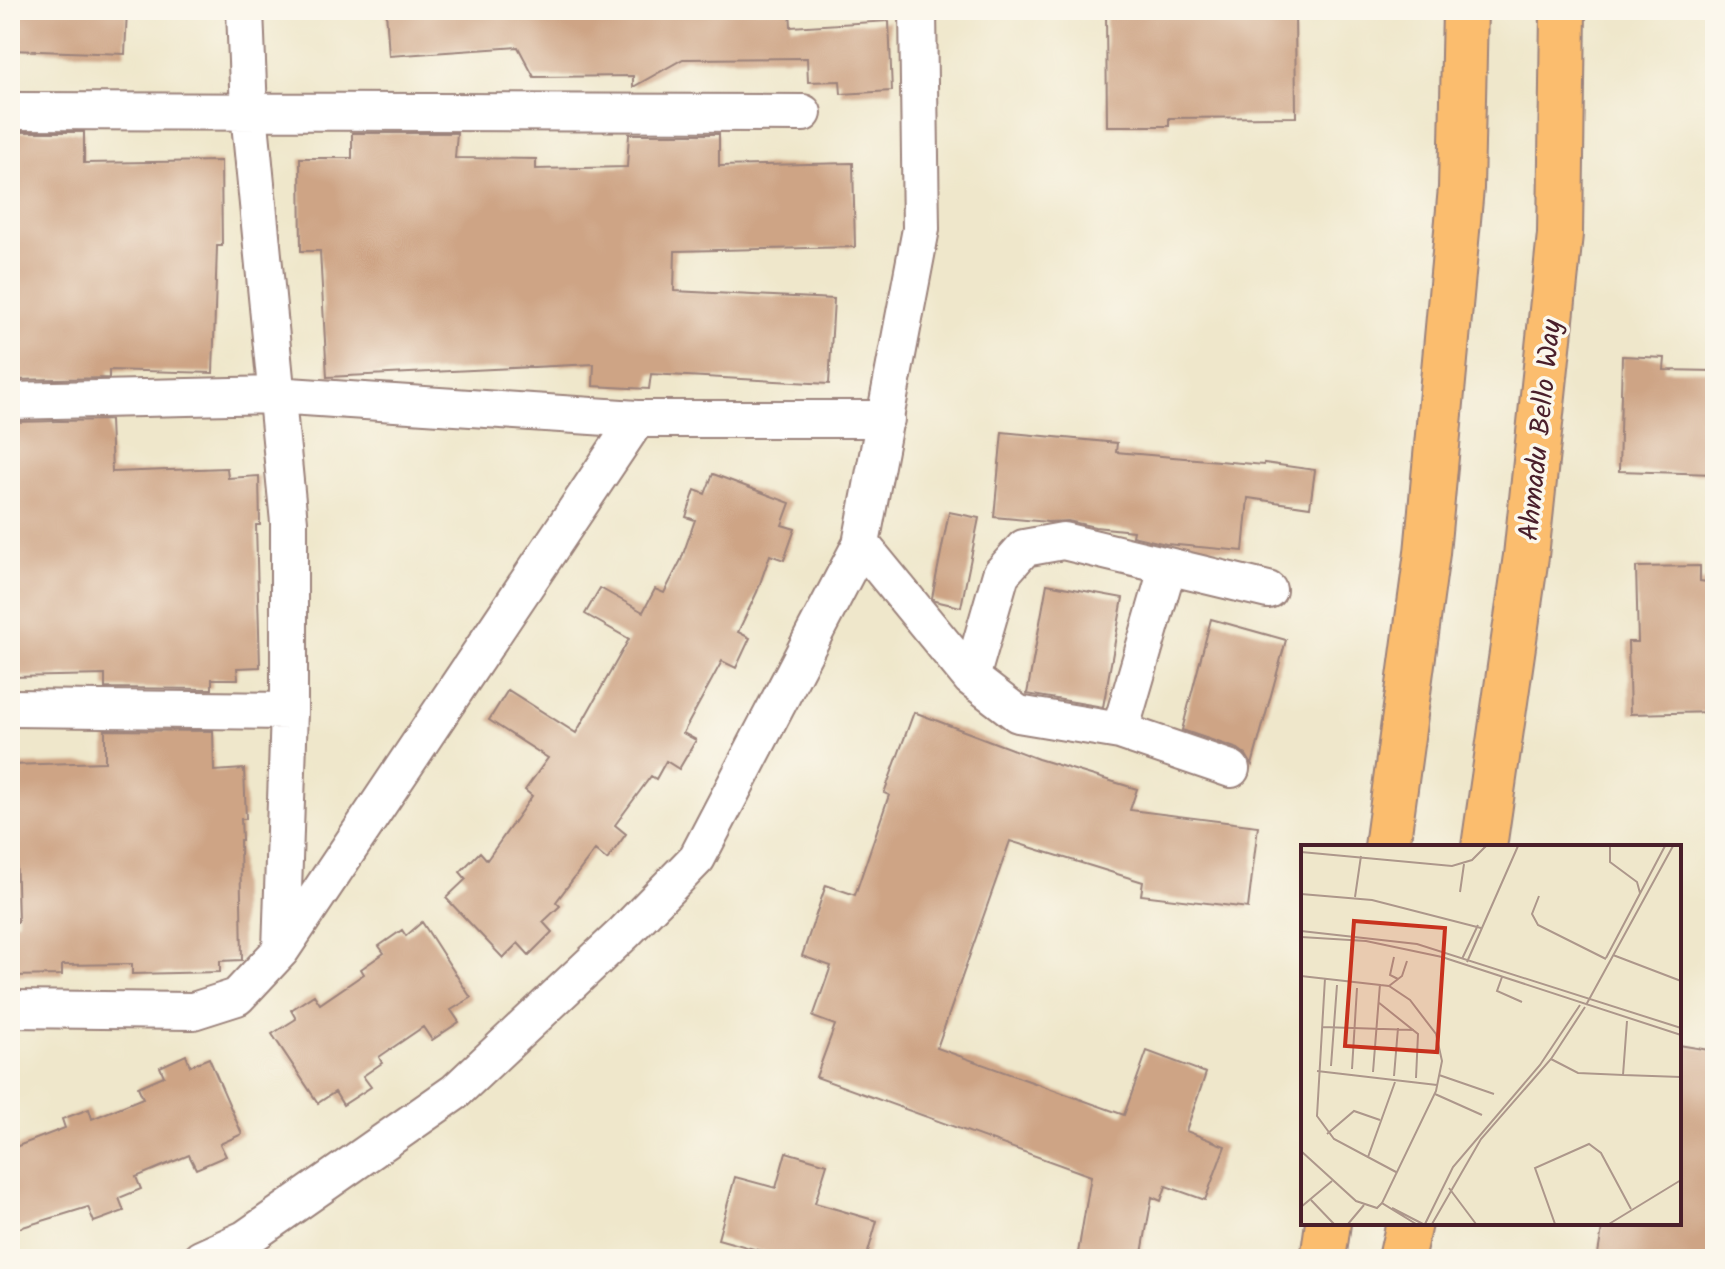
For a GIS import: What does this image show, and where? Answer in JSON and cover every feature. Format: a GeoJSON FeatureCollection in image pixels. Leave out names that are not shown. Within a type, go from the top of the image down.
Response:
{"type":"FeatureCollection","features":[{"type":"Feature","properties":{"kind":"main road"},"geometry":{"type":"LineString","coordinates":[[1387,845],[1429,537],[1461,188],[1465,10]]}},
{"type":"Feature","properties":{"kind":"main road","name":"Ahmadu Bello Way"},"geometry":{"type":"LineString","coordinates":[[1484,845],[1526,556],[1560,234],[1563,10]]}},
{"type":"Feature","properties":{"kind":"main road"},"geometry":{"type":"LineString","coordinates":[[1323,1259],[1328,1225]]}},
{"type":"Feature","properties":{"kind":"main road"},"geometry":{"type":"LineString","coordinates":[[1401,1259],[1409,1225]]}},
{"type":"Feature","properties":{"kind":"street"},"geometry":{"type":"LineString","coordinates":[[245,10],[249,112],[274,395],[289,522],[289,711],[281,950]]}},
{"type":"Feature","properties":{"kind":"street"},"geometry":{"type":"LineString","coordinates":[[201,1259],[245,1239],[455,1092],[624,933],[697,858],[861,544],[921,229],[918,10]]}},
{"type":"Feature","properties":{"kind":"street"},"geometry":{"type":"LineString","coordinates":[[10,111],[803,113]]}},
{"type":"Feature","properties":{"kind":"street"},"geometry":{"type":"LineString","coordinates":[[10,401],[274,395],[637,419],[886,419]]}},
{"type":"Feature","properties":{"kind":"street"},"geometry":{"type":"LineString","coordinates":[[10,1009],[193,1011],[237,997],[281,950],[637,419]]}},
{"type":"Feature","properties":{"kind":"street"},"geometry":{"type":"LineString","coordinates":[[971,678],[1001,574],[1024,548],[1063,541],[1268,590]]}},
{"type":"Feature","properties":{"kind":"street"},"geometry":{"type":"LineString","coordinates":[[861,544],[971,678],[1018,714],[1120,731],[1231,769]]}},
{"type":"Feature","properties":{"kind":"street"},"geometry":{"type":"LineString","coordinates":[[1120,731],[1168,566]]}},
{"type":"Feature","properties":{"kind":"street"},"geometry":{"type":"LineString","coordinates":[[10,708],[289,711]]}},
{"type":"Feature","properties":{"kind":"building"},"geometry":{"type":"Polygon","coordinates":[[[10,10],[127,10],[125,54],[10,50],[10,10]]]}},
{"type":"Feature","properties":{"kind":"building"},"geometry":{"type":"Polygon","coordinates":[[[386,10],[790,10],[791,27],[889,21],[892,91],[841,94],[840,81],[808,82],[807,58],[683,59],[633,87],[633,76],[534,77],[518,47],[389,56],[386,10]]]}},
{"type":"Feature","properties":{"kind":"building"},"geometry":{"type":"Polygon","coordinates":[[[1106,10],[1295,10],[1296,117],[1169,118],[1169,126],[1107,126],[1106,10]]]}},
{"type":"Feature","properties":{"kind":"building"},"geometry":{"type":"Polygon","coordinates":[[[10,132],[84,132],[84,163],[221,161],[222,246],[217,246],[213,373],[109,370],[109,378],[10,380],[10,132]]]}},
{"type":"Feature","properties":{"kind":"building"},"geometry":{"type":"Polygon","coordinates":[[[352,133],[457,133],[455,158],[536,159],[536,169],[627,167],[629,134],[719,134],[719,166],[853,163],[855,247],[675,251],[674,291],[834,299],[829,384],[651,374],[649,389],[593,386],[594,364],[327,377],[320,251],[301,251],[300,158],[352,158],[352,133]]]}},
{"type":"Feature","properties":{"kind":"building"},"geometry":{"type":"Polygon","coordinates":[[[1622,356],[1665,358],[1664,370],[1715,371],[1715,474],[1619,471],[1622,356]]]}},
{"type":"Feature","properties":{"kind":"building"},"geometry":{"type":"Polygon","coordinates":[[[110,420],[112,472],[227,468],[228,478],[259,476],[260,525],[256,525],[260,667],[237,668],[238,679],[212,679],[212,689],[105,688],[105,675],[10,677],[10,422],[110,420]]]}},
{"type":"Feature","properties":{"kind":"building"},"geometry":{"type":"Polygon","coordinates":[[[1002,432],[1117,443],[1116,452],[1315,470],[1310,507],[1248,498],[1243,551],[1166,544],[1132,536],[1133,531],[1068,521],[994,517],[1002,432]]]}},
{"type":"Feature","properties":{"kind":"building"},"geometry":{"type":"Polygon","coordinates":[[[713,474],[790,503],[782,525],[795,529],[784,560],[770,555],[738,632],[750,638],[736,668],[722,661],[683,733],[696,740],[679,769],[666,761],[656,779],[651,776],[615,825],[626,834],[607,860],[595,850],[556,902],[560,906],[543,922],[552,932],[529,955],[518,943],[503,958],[446,898],[466,879],[460,872],[480,852],[487,860],[532,796],[525,790],[548,758],[489,720],[508,690],[576,733],[629,639],[585,614],[600,588],[643,612],[655,589],[664,593],[681,560],[695,520],[686,517],[695,490],[705,494],[713,474]]]}},
{"type":"Feature","properties":{"kind":"building"},"geometry":{"type":"Polygon","coordinates":[[[949,512],[979,518],[961,607],[932,598],[949,512]]]}},
{"type":"Feature","properties":{"kind":"building"},"geometry":{"type":"Polygon","coordinates":[[[1700,566],[1700,581],[1715,583],[1715,712],[1630,714],[1628,642],[1638,642],[1636,567],[1700,566]]]}},
{"type":"Feature","properties":{"kind":"building"},"geometry":{"type":"Polygon","coordinates":[[[1047,584],[1123,598],[1103,707],[1027,694],[1047,584]]]}},
{"type":"Feature","properties":{"kind":"building"},"geometry":{"type":"Polygon","coordinates":[[[1211,619],[1286,640],[1252,765],[1238,749],[1182,730],[1211,619]]]}},
{"type":"Feature","properties":{"kind":"building"},"geometry":{"type":"Polygon","coordinates":[[[914,712],[1038,759],[1137,789],[1130,810],[1258,826],[1248,908],[1141,895],[1143,882],[1010,841],[937,1048],[1124,1115],[1147,1051],[1206,1073],[1186,1131],[1225,1146],[1205,1200],[1166,1186],[1161,1201],[1152,1197],[1141,1259],[1077,1259],[1091,1176],[816,1077],[835,1025],[813,1017],[831,966],[802,956],[826,885],[855,895],[889,795],[884,793],[914,712]]]}},
{"type":"Feature","properties":{"kind":"building"},"geometry":{"type":"Polygon","coordinates":[[[105,730],[213,731],[214,771],[244,769],[246,819],[241,819],[240,840],[242,960],[220,961],[220,972],[132,974],[132,964],[62,965],[62,975],[10,976],[10,922],[18,922],[16,848],[10,848],[10,765],[105,762],[105,730]]]}},
{"type":"Feature","properties":{"kind":"building"},"geometry":{"type":"Polygon","coordinates":[[[422,922],[471,998],[451,1010],[459,1022],[432,1040],[423,1027],[379,1057],[382,1063],[363,1076],[371,1087],[343,1105],[335,1092],[318,1103],[272,1034],[296,1019],[291,1010],[314,995],[320,1004],[364,974],[361,969],[384,953],[379,946],[402,930],[406,936],[422,922]]]}},
{"type":"Feature","properties":{"kind":"building"},"geometry":{"type":"Polygon","coordinates":[[[1681,1045],[1715,1051],[1715,1259],[1631,1259],[1598,1254],[1603,1225],[1681,1225],[1681,1045]]]}},
{"type":"Feature","properties":{"kind":"building"},"geometry":{"type":"Polygon","coordinates":[[[186,1055],[190,1066],[209,1058],[242,1134],[220,1144],[226,1156],[196,1169],[189,1155],[136,1177],[141,1189],[119,1198],[124,1211],[94,1222],[88,1207],[10,1231],[10,1149],[65,1128],[62,1119],[89,1109],[92,1119],[143,1098],[138,1087],[164,1076],[160,1067],[186,1055]]]}},
{"type":"Feature","properties":{"kind":"building"},"geometry":{"type":"Polygon","coordinates":[[[786,1152],[827,1164],[815,1203],[877,1221],[866,1259],[790,1259],[718,1239],[735,1177],[776,1188],[786,1152]]]}}]}
